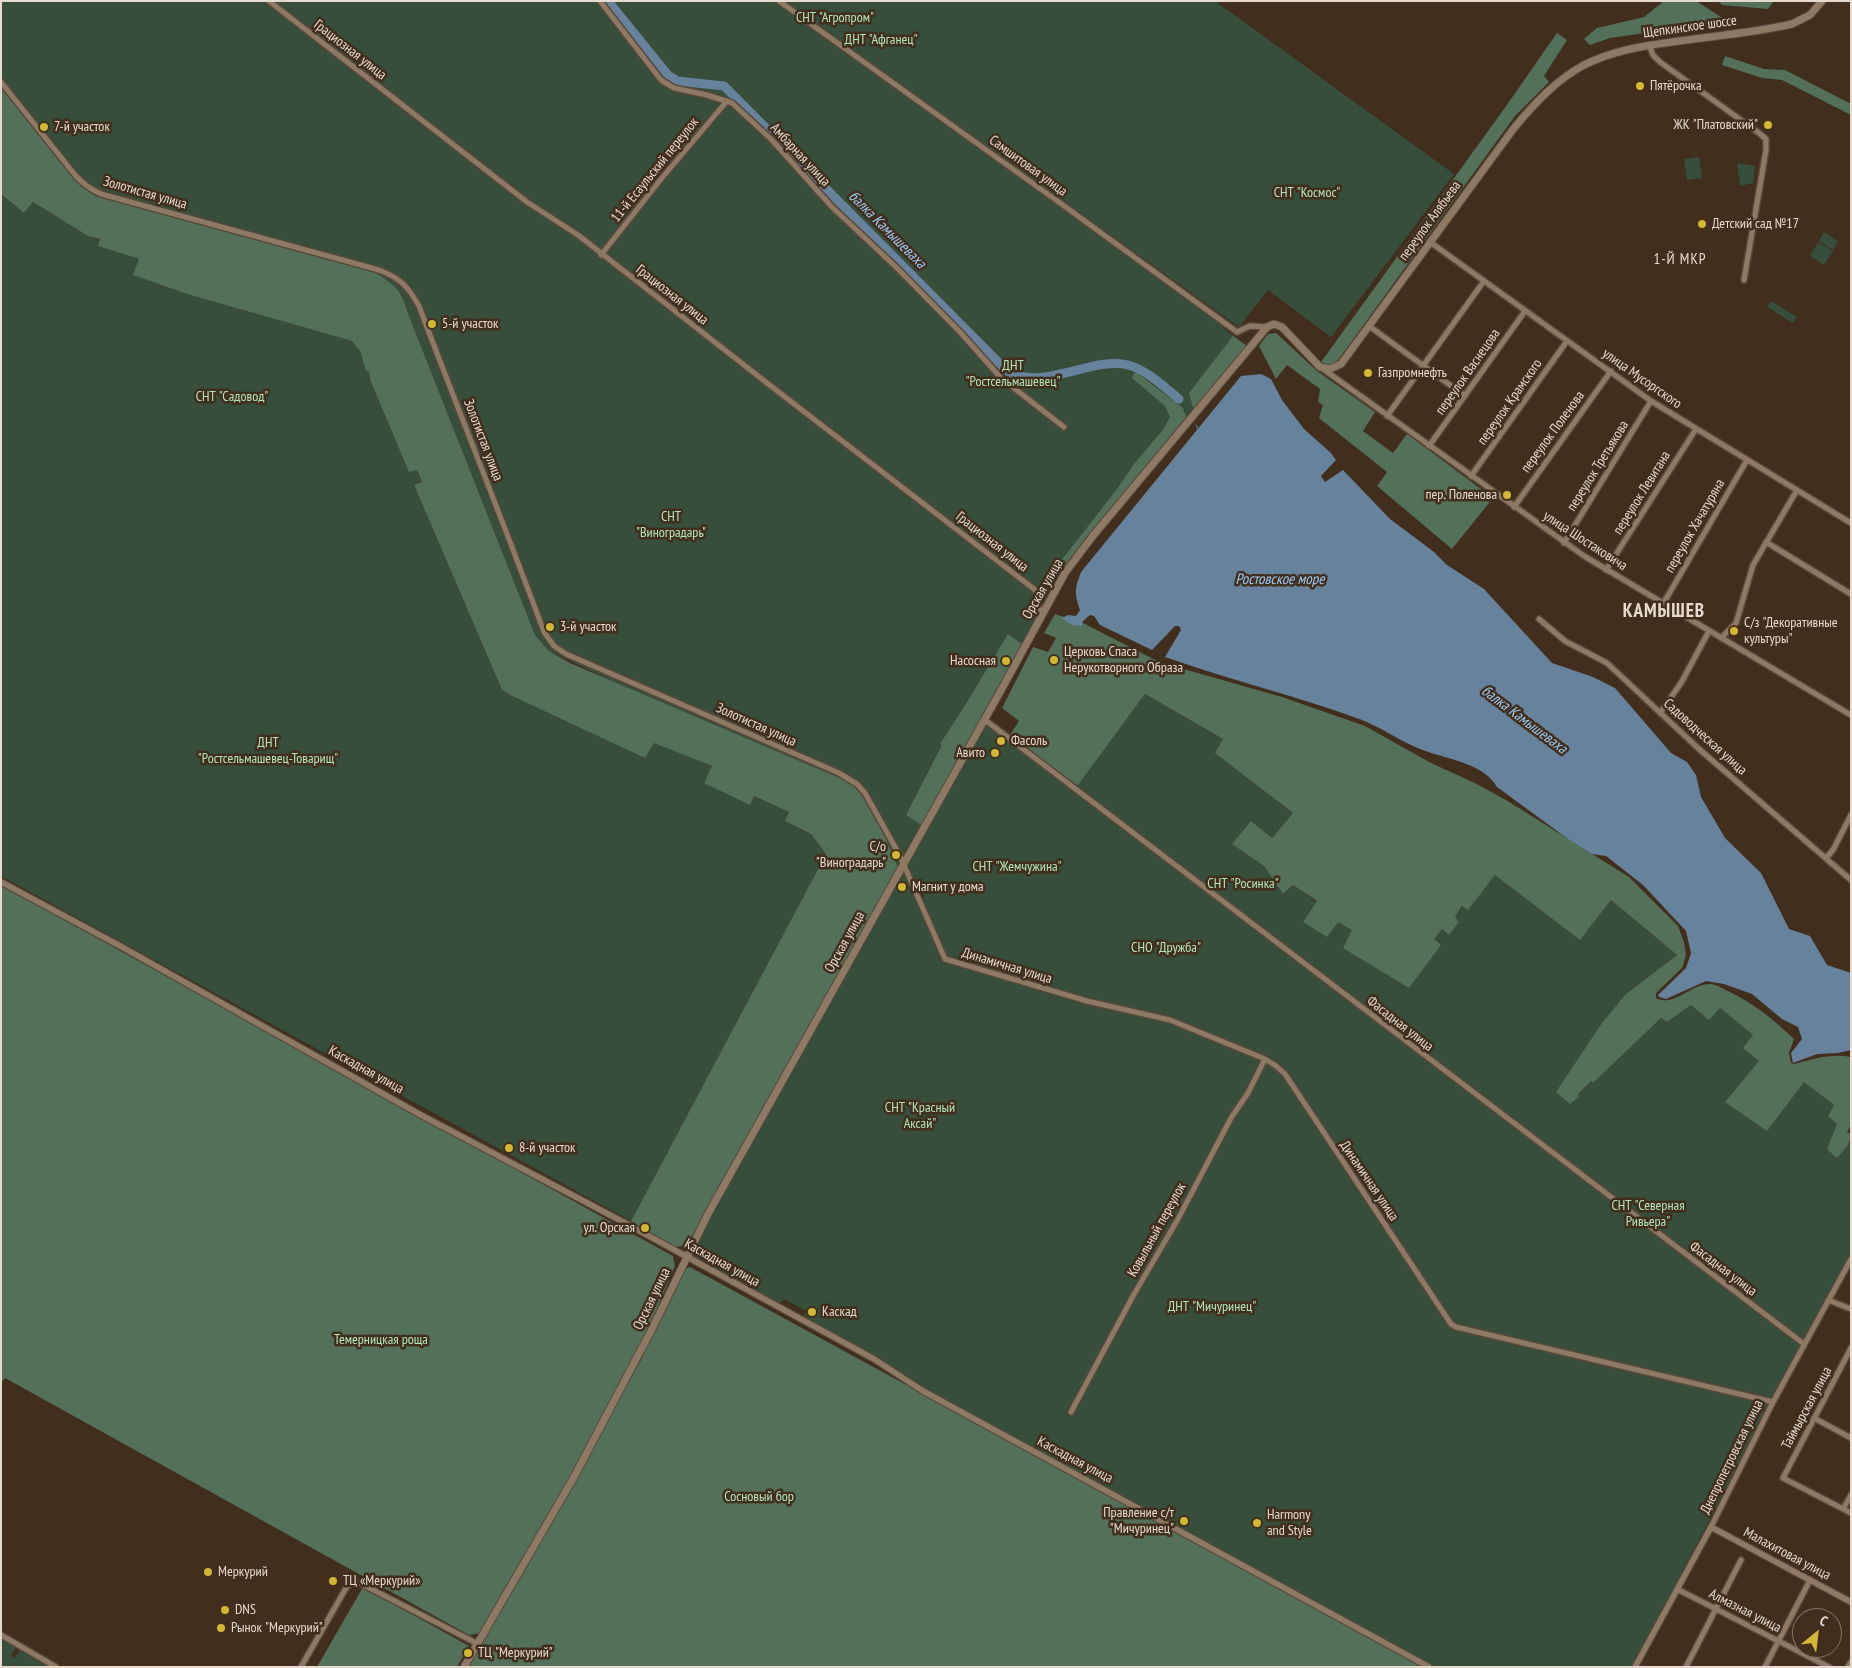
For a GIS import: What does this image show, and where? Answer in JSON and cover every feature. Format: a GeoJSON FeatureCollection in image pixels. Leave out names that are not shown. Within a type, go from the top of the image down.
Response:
{"type":"FeatureCollection","features":[{"type":"Feature","properties":{"kind":"main road","name":"Щепкинское шоссе"},"geometry":{"type":"LineString","coordinates":[[1560,81],[1597,59],[1620,51],[1792,24],[1810,15],[1822,1]]}},
{"type":"Feature","properties":{"kind":"main road","name":"переулок Алябьева"},"geometry":{"type":"LineString","coordinates":[[1320,367],[1330,369],[1341,364],[1514,128],[1536,103],[1560,81]]}},
{"type":"Feature","properties":{"kind":"main road"},"geometry":{"type":"LineString","coordinates":[[1268,327],[1274,324],[1282,327],[1320,367]]}},
{"type":"Feature","properties":{"kind":"main road","name":"Орская улица"},"geometry":{"type":"LineString","coordinates":[[464,1667],[578,1470],[652,1330],[686,1257],[720,1191],[984,720],[1059,582],[1072,563],[1268,327]]}},
{"type":"Feature","properties":{"kind":"street","name":"Грациозная улица"},"geometry":{"type":"LineString","coordinates":[[270,1],[527,202],[578,235],[601,255],[1034,589],[1038,594],[1040,619]]}},
{"type":"Feature","properties":{"kind":"street","name":"Амбарная улица"},"geometry":{"type":"LineString","coordinates":[[600,1],[661,80],[674,88],[728,101],[772,140],[832,207],[896,267],[961,333],[1001,378],[1064,427]]}},
{"type":"Feature","properties":{"kind":"street","name":"Самшитовая улица"},"geometry":{"type":"LineString","coordinates":[[779,1],[1237,332],[1250,326],[1268,327]]}},
{"type":"Feature","properties":{"kind":"street"},"geometry":{"type":"LineString","coordinates":[[1649,45],[1653,55],[1660,62],[1766,139],[1766,150],[1744,280]]}},
{"type":"Feature","properties":{"kind":"street","name":"Золотистая улица"},"geometry":{"type":"LineString","coordinates":[[1,82],[75,175],[90,189],[101,194],[379,270],[394,276],[403,283],[412,293],[418,306],[507,531],[544,632],[554,646],[566,654],[849,778],[857,784],[865,793],[903,862],[945,959]]}},
{"type":"Feature","properties":{"kind":"street","name":"11-й Есаульский переулок"},"geometry":{"type":"LineString","coordinates":[[601,255],[667,171],[728,101]]}},
{"type":"Feature","properties":{"kind":"street","name":"улица Мусоргского"},"geometry":{"type":"LineString","coordinates":[[1430,242],[1652,401],[1851,523]]}},
{"type":"Feature","properties":{"kind":"street"},"geometry":{"type":"LineString","coordinates":[[1388,416],[1484,282]]}},
{"type":"Feature","properties":{"kind":"street","name":"переулок Васнецова"},"geometry":{"type":"LineString","coordinates":[[1429,446],[1525,311]]}},
{"type":"Feature","properties":{"kind":"street"},"geometry":{"type":"LineString","coordinates":[[1369,326],[1465,396]]}},
{"type":"Feature","properties":{"kind":"street","name":"переулок Крамского"},"geometry":{"type":"LineString","coordinates":[[1471,476],[1567,341]]}},
{"type":"Feature","properties":{"kind":"street","name":"улица Шостаковича"},"geometry":{"type":"LineString","coordinates":[[1320,367],[1514,507],[1606,570],[1851,715]]}},
{"type":"Feature","properties":{"kind":"street","name":"переулок Поленова"},"geometry":{"type":"LineString","coordinates":[[1514,507],[1611,371]]}},
{"type":"Feature","properties":{"kind":"street","name":"переулок Третьякова"},"geometry":{"type":"LineString","coordinates":[[1564,542],[1652,401]]}},
{"type":"Feature","properties":{"kind":"street","name":"переулок Левитана"},"geometry":{"type":"LineString","coordinates":[[1606,570],[1696,429]]}},
{"type":"Feature","properties":{"kind":"street","name":"переулок Хачатуряна"},"geometry":{"type":"LineString","coordinates":[[1663,604],[1747,460]]}},
{"type":"Feature","properties":{"kind":"street"},"geometry":{"type":"LineString","coordinates":[[1721,638],[1736,623],[1753,565],[1797,490]]}},
{"type":"Feature","properties":{"kind":"street"},"geometry":{"type":"LineString","coordinates":[[1766,542],[1851,594]]}},
{"type":"Feature","properties":{"kind":"street","name":"Садоводческая улица"},"geometry":{"type":"LineString","coordinates":[[1539,619],[1565,641],[1607,663],[1699,748],[1851,880]]}},
{"type":"Feature","properties":{"kind":"street"},"geometry":{"type":"LineString","coordinates":[[1660,713],[1681,683],[1709,631]]}},
{"type":"Feature","properties":{"kind":"street","name":"Фасадная улица"},"geometry":{"type":"LineString","coordinates":[[984,720],[1804,1344]]}},
{"type":"Feature","properties":{"kind":"street"},"geometry":{"type":"LineString","coordinates":[[1826,858],[1833,850],[1851,815]]}},
{"type":"Feature","properties":{"kind":"street","name":"Каскадная улица"},"geometry":{"type":"LineString","coordinates":[[1,882],[163,969],[419,1114],[627,1224],[874,1359],[923,1391],[1429,1667]]}},
{"type":"Feature","properties":{"kind":"street","name":"Динамичная улица"},"geometry":{"type":"LineString","coordinates":[[945,959],[1087,1002],[1170,1020],[1265,1059],[1276,1066],[1285,1074],[1446,1315],[1456,1327],[1773,1402]]}},
{"type":"Feature","properties":{"kind":"street","name":"Ковыльный переулок"},"geometry":{"type":"LineString","coordinates":[[1071,1412],[1133,1296],[1178,1219],[1231,1118],[1248,1093],[1265,1059]]}},
{"type":"Feature","properties":{"kind":"street","name":"Днепропетровская улица"},"geometry":{"type":"LineString","coordinates":[[1634,1667],[1711,1527],[1773,1402],[1851,1258]]}},
{"type":"Feature","properties":{"kind":"street"},"geometry":{"type":"LineString","coordinates":[[1828,1300],[1851,1309]]}},
{"type":"Feature","properties":{"kind":"street","name":"Таймырская улица"},"geometry":{"type":"LineString","coordinates":[[1843,1509],[1783,1478],[1851,1348]]}},
{"type":"Feature","properties":{"kind":"street"},"geometry":{"type":"LineString","coordinates":[[1814,1418],[1851,1438]]}},
{"type":"Feature","properties":{"kind":"street"},"geometry":{"type":"LineString","coordinates":[[1851,1495],[1843,1509],[1851,1513]]}},
{"type":"Feature","properties":{"kind":"street","name":"Малахитовая улица"},"geometry":{"type":"LineString","coordinates":[[1711,1527],[1851,1602]]}},
{"type":"Feature","properties":{"kind":"street"},"geometry":{"type":"LineString","coordinates":[[1686,1667],[1741,1560]]}},
{"type":"Feature","properties":{"kind":"street"},"geometry":{"type":"LineString","coordinates":[[301,1667],[346,1588],[354,1580],[478,1644]]}},
{"type":"Feature","properties":{"kind":"street"},"geometry":{"type":"LineString","coordinates":[[1765,1667],[1810,1580]]}},
{"type":"Feature","properties":{"kind":"street","name":"Алмазная улица"},"geometry":{"type":"LineString","coordinates":[[1677,1589],[1829,1667]]}},
{"type":"Feature","properties":{"kind":"street"},"geometry":{"type":"LineString","coordinates":[[1,1635],[56,1667]]}},
{"type":"Feature","properties":{"kind":"street"},"geometry":{"type":"LineString","coordinates":[[1848,1667],[1851,1662]]}},
{"type":"Feature","properties":{"kind":"green space"},"geometry":{"type":"Polygon","coordinates":[[[1,1],[775,1],[1224,326],[1223,328],[1247,346],[1074,556],[898,867],[867,802],[549,651],[535,635],[402,294],[95,196],[84,188],[1,88],[1,1]]]}},
{"type":"Feature","properties":{"kind":"green space","name":"СНТ \"Космос\""},"geometry":{"type":"Polygon","coordinates":[[[784,1],[1215,1],[1454,174],[1331,337],[1268,290],[1239,327],[784,1]]]}},
{"type":"Feature","properties":{"kind":"green space"},"geometry":{"type":"Polygon","coordinates":[[[1664,1],[1696,1],[1721,17],[1715,23],[1610,38],[1590,45],[1584,39],[1597,28],[1644,17],[1664,1]]]}},
{"type":"Feature","properties":{"kind":"green space"},"geometry":{"type":"Polygon","coordinates":[[[1718,1],[1773,2],[1768,9],[1722,5],[1718,1]]]}},
{"type":"Feature","properties":{"kind":"green space"},"geometry":{"type":"Polygon","coordinates":[[[1557,33],[1567,40],[1544,76],[1549,82],[1515,116],[1336,363],[1327,365],[1321,362],[1504,109],[1557,33]]]}},
{"type":"Feature","properties":{"kind":"green space"},"geometry":{"type":"Polygon","coordinates":[[[1725,56],[1764,69],[1785,70],[1851,104],[1851,115],[1782,80],[1762,78],[1722,65],[1725,56]]]}},
{"type":"Feature","properties":{"kind":"green space"},"geometry":{"type":"Polygon","coordinates":[[[1,88],[69,171],[84,188],[95,196],[376,273],[394,286],[404,300],[535,635],[549,651],[570,663],[851,783],[873,811],[898,867],[885,896],[689,1244],[673,1247],[631,1221],[826,854],[811,834],[785,821],[789,812],[754,796],[750,805],[704,783],[712,766],[654,743],[645,758],[502,690],[414,485],[422,482],[417,470],[409,472],[370,380],[369,371],[366,371],[360,351],[352,341],[187,294],[133,275],[139,259],[98,246],[100,239],[88,236],[33,202],[24,213],[1,194],[1,88]]]}},
{"type":"Feature","properties":{"kind":"green space"},"geometry":{"type":"Polygon","coordinates":[[[1699,157],[1702,178],[1687,180],[1684,159],[1699,157]]]}},
{"type":"Feature","properties":{"kind":"green space"},"geometry":{"type":"Polygon","coordinates":[[[1737,163],[1755,166],[1753,183],[1740,186],[1737,163]]]}},
{"type":"Feature","properties":{"kind":"green space","name":"ДНТ \"Ростсельмашевец-Товарищ\""},"geometry":{"type":"Polygon","coordinates":[[[1,194],[24,213],[33,202],[88,236],[100,240],[98,246],[139,259],[134,275],[187,294],[352,341],[360,351],[366,371],[369,370],[370,381],[409,471],[417,469],[422,483],[414,485],[502,690],[645,757],[654,742],[713,766],[705,783],[750,804],[754,796],[789,812],[785,821],[811,834],[826,854],[631,1221],[1,876],[1,194]]]}},
{"type":"Feature","properties":{"kind":"green space"},"geometry":{"type":"Polygon","coordinates":[[[1824,232],[1838,241],[1833,250],[1819,241],[1824,232]]]}},
{"type":"Feature","properties":{"kind":"green space"},"geometry":{"type":"Polygon","coordinates":[[[1818,242],[1833,251],[1824,265],[1810,256],[1818,242]]]}},
{"type":"Feature","properties":{"kind":"green space"},"geometry":{"type":"Polygon","coordinates":[[[1771,301],[1797,317],[1793,323],[1767,307],[1771,301]]]}},
{"type":"Feature","properties":{"kind":"green space"},"geometry":{"type":"Polygon","coordinates":[[[1276,333],[1317,371],[1375,412],[1363,431],[1393,453],[1407,434],[1493,498],[1452,549],[1377,486],[1387,472],[1319,418],[1323,405],[1318,402],[1320,389],[1287,365],[1276,379],[1259,346],[1268,334],[1276,333]]]}},
{"type":"Feature","properties":{"kind":"green space"},"geometry":{"type":"Polygon","coordinates":[[[1233,336],[1247,346],[1194,411],[1189,393],[1233,336]]]}},
{"type":"Feature","properties":{"kind":"green space"},"geometry":{"type":"Polygon","coordinates":[[[1134,373],[1137,373],[1183,408],[1186,417],[1065,565],[1053,584],[1050,585],[1049,580],[1057,566],[1134,464],[1162,431],[1170,417],[1165,406],[1132,378],[1134,373]]]}},
{"type":"Feature","properties":{"kind":"green space"},"geometry":{"type":"Polygon","coordinates":[[[1055,614],[1083,623],[1159,662],[1282,697],[1365,726],[1431,763],[1475,783],[1506,800],[1629,877],[1678,926],[1684,942],[1686,955],[1682,968],[1656,993],[1656,998],[1669,1000],[1696,987],[1710,984],[1715,985],[1755,1007],[1771,1018],[1794,1039],[1789,1053],[1791,1063],[1794,1064],[1829,1056],[1851,1057],[1851,1125],[1847,1132],[1851,1134],[1850,1141],[1846,1147],[1837,1158],[1827,1149],[1837,1124],[1828,1116],[1834,1105],[1804,1082],[1767,1131],[1725,1102],[1759,1061],[1743,1048],[1753,1035],[1720,1008],[1709,1020],[1691,1005],[1667,1022],[1661,1018],[1593,1083],[1591,1081],[1578,1094],[1579,1097],[1570,1104],[1556,1092],[1602,1023],[1626,994],[1677,955],[1611,900],[1580,940],[1495,875],[1468,910],[1462,906],[1455,917],[1459,922],[1449,935],[1442,929],[1434,939],[1441,945],[1409,988],[1343,948],[1352,930],[1338,922],[1327,937],[1303,922],[1317,901],[1293,885],[1283,894],[1264,866],[1232,844],[1251,821],[1272,838],[1293,813],[1215,753],[1223,739],[1145,694],[1075,789],[1008,738],[1019,721],[1002,708],[1033,647],[1048,652],[1056,638],[1044,633],[1055,614]]]}},
{"type":"Feature","properties":{"kind":"green space"},"geometry":{"type":"Polygon","coordinates":[[[1008,634],[1023,645],[921,825],[906,815],[942,745],[940,744],[1008,634]]]}},
{"type":"Feature","properties":{"kind":"green space"},"geometry":{"type":"Polygon","coordinates":[[[1145,694],[1223,739],[1273,798],[1293,813],[1272,838],[1251,821],[1233,844],[1264,866],[1283,894],[1293,885],[1317,902],[1304,922],[1338,922],[1353,930],[1343,948],[1440,945],[1433,940],[1442,929],[1449,935],[1455,917],[1463,906],[1468,909],[1495,874],[1580,940],[1611,900],[1677,955],[1626,994],[1578,1094],[1591,1081],[1593,1083],[1661,1018],[1667,1022],[1691,1005],[1720,1008],[1753,1035],[1760,1061],[1725,1102],[1804,1082],[1834,1105],[1828,1116],[1837,1124],[1837,1158],[1851,1140],[1851,1257],[1780,1386],[1632,1667],[1429,1667],[801,1321],[806,1311],[784,1299],[778,1306],[692,1259],[692,1250],[901,867],[918,900],[924,897],[919,884],[915,887],[907,871],[910,867],[906,865],[986,721],[1075,788],[1145,694]]]}},
{"type":"Feature","properties":{"kind":"green space","name":"Темерницкая роща"},"geometry":{"type":"Polygon","coordinates":[[[1,885],[673,1256],[675,1266],[649,1328],[572,1473],[481,1633],[469,1635],[5,1378],[1,1383],[1,885]]]}},
{"type":"Feature","properties":{"kind":"green space","name":"Сосновый бор"},"geometry":{"type":"Polygon","coordinates":[[[690,1267],[1424,1667],[469,1667],[641,1360],[682,1270],[690,1267]]]}},
{"type":"Feature","properties":{"kind":"green space"},"geometry":{"type":"Polygon","coordinates":[[[363,1587],[469,1646],[457,1667],[317,1667],[363,1587]]]}},
{"type":"Feature","properties":{"kind":"green space"},"geometry":{"type":"Polygon","coordinates":[[[1,1637],[17,1646],[11,1655],[15,1658],[21,1648],[54,1667],[1,1667],[1,1637]]]}},
{"type":"Feature","properties":{"kind":"water","name":"Ростовское море"},"geometry":{"type":"Polygon","coordinates":[[[1261,374],[1271,379],[1282,400],[1304,429],[1331,453],[1336,460],[1321,476],[1325,482],[1343,470],[1390,519],[1434,552],[1447,565],[1484,589],[1552,663],[1593,677],[1615,688],[1671,753],[1687,762],[1696,775],[1701,797],[1725,838],[1761,873],[1789,929],[1810,936],[1827,965],[1851,973],[1851,1050],[1817,1054],[1793,1063],[1791,1053],[1802,1039],[1798,1027],[1782,1019],[1752,994],[1724,984],[1706,981],[1666,999],[1659,997],[1658,995],[1686,968],[1691,953],[1686,931],[1643,885],[1606,856],[1592,854],[1568,839],[1497,787],[1483,772],[1474,767],[1420,749],[1362,720],[1165,657],[1181,630],[1179,626],[1175,626],[1152,650],[1100,625],[1094,616],[1090,615],[1083,621],[1082,626],[1072,625],[1062,618],[1068,615],[1076,616],[1080,610],[1076,591],[1081,572],[1241,376],[1261,374]]]}},
{"type":"Feature","properties":{"kind":"waterway","name":"балка Камышеваха"},"geometry":{"type":"LineString","coordinates":[[608,1],[668,75],[677,81],[724,86],[1006,370],[1020,376],[1035,378],[1098,365],[1128,365],[1149,375],[1179,399]]}},
{"type":"Feature","properties":{"kind":"waterway","name":"балка Камышеваха"},"geometry":{"type":"LineString","coordinates":[[1196,425],[1198,429]]}},
{"type":"Feature","properties":{"kind":"place","name":"Пятёрочка"},"geometry":{"type":"Point","coordinates":[1640,86]}},
{"type":"Feature","properties":{"kind":"place","name":"ЖК \"Платовский\""},"geometry":{"type":"Point","coordinates":[1768,125]}},
{"type":"Feature","properties":{"kind":"place","name":"7-й участок"},"geometry":{"type":"Point","coordinates":[44,127]}},
{"type":"Feature","properties":{"kind":"place","name":"Детский сад №17"},"geometry":{"type":"Point","coordinates":[1702,224]}},
{"type":"Feature","properties":{"kind":"place","name":"5-й участок"},"geometry":{"type":"Point","coordinates":[432,324]}},
{"type":"Feature","properties":{"kind":"place","name":"Газпромнефть"},"geometry":{"type":"Point","coordinates":[1368,373]}},
{"type":"Feature","properties":{"kind":"place","name":"пер. Поленова"},"geometry":{"type":"Point","coordinates":[1507,495]}},
{"type":"Feature","properties":{"kind":"place","name":"3-й участок"},"geometry":{"type":"Point","coordinates":[550,627]}},
{"type":"Feature","properties":{"kind":"place","name":"С/з \"Декоративные культуры\""},"geometry":{"type":"Point","coordinates":[1734,631]}},
{"type":"Feature","properties":{"kind":"place","name":"Церковь Спаса Нерукотворного Образа"},"geometry":{"type":"Point","coordinates":[1054,660]}},
{"type":"Feature","properties":{"kind":"place","name":"Насосная"},"geometry":{"type":"Point","coordinates":[1006,661]}},
{"type":"Feature","properties":{"kind":"place","name":"Фасоль"},"geometry":{"type":"Point","coordinates":[1001,741]}},
{"type":"Feature","properties":{"kind":"place","name":"Авито"},"geometry":{"type":"Point","coordinates":[995,753]}},
{"type":"Feature","properties":{"kind":"place","name":"С/о \"Виноградарь\""},"geometry":{"type":"Point","coordinates":[896,855]}},
{"type":"Feature","properties":{"kind":"place","name":"Магнит у дома"},"geometry":{"type":"Point","coordinates":[902,887]}},
{"type":"Feature","properties":{"kind":"place","name":"8-й участок"},"geometry":{"type":"Point","coordinates":[509,1148]}},
{"type":"Feature","properties":{"kind":"place","name":"ул. Орская"},"geometry":{"type":"Point","coordinates":[645,1228]}},
{"type":"Feature","properties":{"kind":"place","name":"Каскад"},"geometry":{"type":"Point","coordinates":[812,1312]}},
{"type":"Feature","properties":{"kind":"place","name":"Правление с/т \"Мичуринец\""},"geometry":{"type":"Point","coordinates":[1184,1521]}},
{"type":"Feature","properties":{"kind":"place","name":"Harmony and Style"},"geometry":{"type":"Point","coordinates":[1257,1523]}},
{"type":"Feature","properties":{"kind":"place","name":"Меркурий"},"geometry":{"type":"Point","coordinates":[208,1572]}},
{"type":"Feature","properties":{"kind":"place","name":"ТЦ «Меркурий»"},"geometry":{"type":"Point","coordinates":[333,1581]}},
{"type":"Feature","properties":{"kind":"place","name":"DNS"},"geometry":{"type":"Point","coordinates":[225,1610]}},
{"type":"Feature","properties":{"kind":"place","name":"Рынок \"Меркурий\""},"geometry":{"type":"Point","coordinates":[221,1628]}},
{"type":"Feature","properties":{"kind":"place","name":"ТЦ \"Меркурий\""},"geometry":{"type":"Point","coordinates":[468,1653]}},
{"type":"Feature","properties":{"kind":"district","name":"1-Й МКР"},"geometry":{"type":"Point","coordinates":[1680,260]}},
{"type":"Feature","properties":{"kind":"district","name":"КАМЫШЕВ"},"geometry":{"type":"Point","coordinates":[1664,612]}},
{"type":"Feature","properties":{"kind":"park label","name":"СНТ \"Агропром\""},"geometry":{"type":"Point","coordinates":[835,18]}},
{"type":"Feature","properties":{"kind":"park label","name":"ДНТ \"Афганец\""},"geometry":{"type":"Point","coordinates":[881,40]}},
{"type":"Feature","properties":{"kind":"park label","name":"ДНТ \"Ростсельмашевец\""},"geometry":{"type":"Point","coordinates":[1013,374]}},
{"type":"Feature","properties":{"kind":"park label","name":"СНТ \"Садовод\""},"geometry":{"type":"Point","coordinates":[232,397]}},
{"type":"Feature","properties":{"kind":"park label","name":"СНТ \"Виноградарь\""},"geometry":{"type":"Point","coordinates":[671,526]}},
{"type":"Feature","properties":{"kind":"park label","name":"СНТ \"Жемчужина\""},"geometry":{"type":"Point","coordinates":[1017,867]}},
{"type":"Feature","properties":{"kind":"park label","name":"СНТ \"Росинка\""},"geometry":{"type":"Point","coordinates":[1243,884]}},
{"type":"Feature","properties":{"kind":"park label","name":"СНО \"Дружба\""},"geometry":{"type":"Point","coordinates":[1166,948]}},
{"type":"Feature","properties":{"kind":"park label","name":"СНТ \"Красный Аксай\""},"geometry":{"type":"Point","coordinates":[920,1116]}},
{"type":"Feature","properties":{"kind":"park label","name":"СНТ \"Северная Ривьера\""},"geometry":{"type":"Point","coordinates":[1648,1214]}},
{"type":"Feature","properties":{"kind":"park label","name":"ДНТ \"Мичуринец\""},"geometry":{"type":"Point","coordinates":[1212,1307]}}]}
